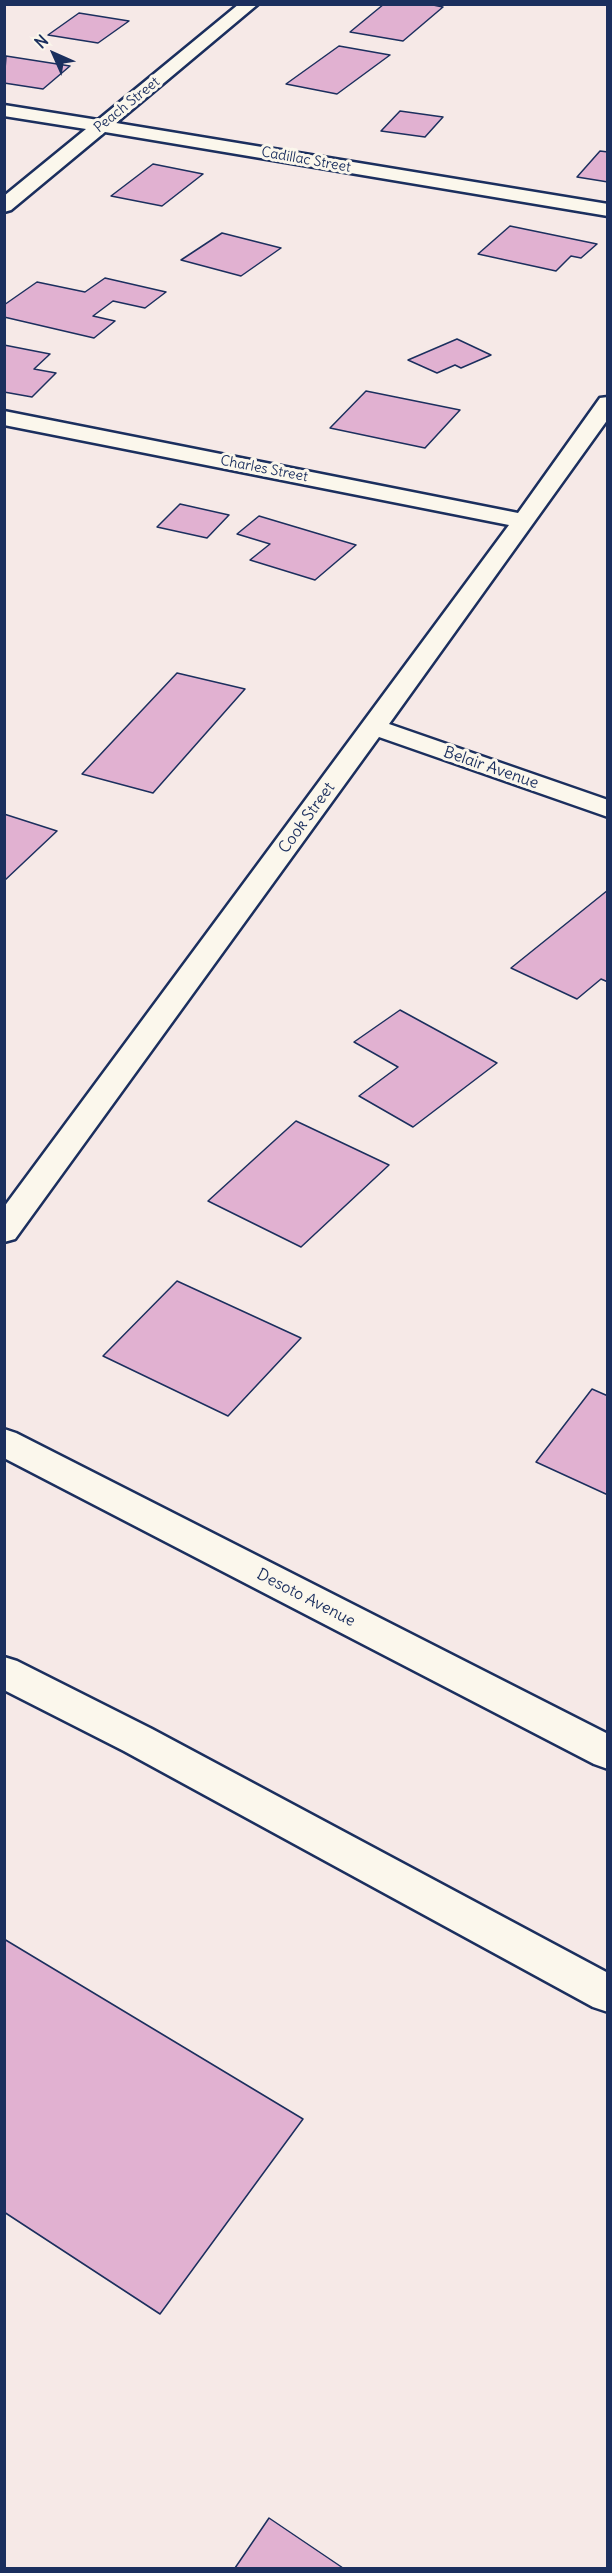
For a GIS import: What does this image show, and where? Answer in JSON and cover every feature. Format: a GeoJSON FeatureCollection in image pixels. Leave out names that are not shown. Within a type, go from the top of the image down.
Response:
{"type":"FeatureCollection","features":[{"type":"Feature","properties":{"kind":"street","name":"Peach Street"},"geometry":{"type":"LineString","coordinates":[[4,206],[250,4]]}},
{"type":"Feature","properties":{"kind":"street","name":"Cadillac Street"},"geometry":{"type":"LineString","coordinates":[[4,110],[608,210]]}},
{"type":"Feature","properties":{"kind":"street","name":"Cook Street"},"geometry":{"type":"LineString","coordinates":[[4,1231],[374,727],[608,403]]}},
{"type":"Feature","properties":{"kind":"street","name":"Charles Street"},"geometry":{"type":"LineString","coordinates":[[4,418],[524,521]]}},
{"type":"Feature","properties":{"kind":"street","name":"Belair Avenue"},"geometry":{"type":"LineString","coordinates":[[374,727],[608,809]]}},
{"type":"Feature","properties":{"kind":"street","name":"Desoto Avenue"},"geometry":{"type":"LineString","coordinates":[[4,1442],[608,1754]]}},
{"type":"Feature","properties":{"kind":"street"},"geometry":{"type":"LineString","coordinates":[[4,1672],[148,1745],[608,1994]]}},
{"type":"Feature","properties":{"kind":"building"},"geometry":{"type":"Polygon","coordinates":[[[384,4],[428,4],[443,7],[403,41],[350,32],[384,4]]]}},
{"type":"Feature","properties":{"kind":"building"},"geometry":{"type":"Polygon","coordinates":[[[79,13],[129,21],[98,43],[48,35],[79,13]]]}},
{"type":"Feature","properties":{"kind":"building"},"geometry":{"type":"Polygon","coordinates":[[[339,46],[390,55],[337,94],[286,84],[339,46]]]}},
{"type":"Feature","properties":{"kind":"building"},"geometry":{"type":"Polygon","coordinates":[[[6,56],[70,66],[43,89],[4,83],[6,56]]]}},
{"type":"Feature","properties":{"kind":"building"},"geometry":{"type":"Polygon","coordinates":[[[400,111],[443,117],[425,137],[381,131],[400,111]]]}},
{"type":"Feature","properties":{"kind":"building"},"geometry":{"type":"Polygon","coordinates":[[[600,151],[608,152],[608,182],[577,177],[600,151]]]}},
{"type":"Feature","properties":{"kind":"building"},"geometry":{"type":"Polygon","coordinates":[[[153,164],[203,174],[162,206],[111,196],[153,164]]]}},
{"type":"Feature","properties":{"kind":"building"},"geometry":{"type":"Polygon","coordinates":[[[510,226],[597,244],[581,258],[571,256],[556,271],[478,254],[510,226]]]}},
{"type":"Feature","properties":{"kind":"building"},"geometry":{"type":"Polygon","coordinates":[[[222,233],[281,248],[241,276],[181,260],[222,233]]]}},
{"type":"Feature","properties":{"kind":"building"},"geometry":{"type":"Polygon","coordinates":[[[105,278],[166,292],[145,308],[113,301],[93,316],[115,321],[94,338],[4,317],[4,305],[37,282],[85,292],[105,278]]]}},
{"type":"Feature","properties":{"kind":"building"},"geometry":{"type":"Polygon","coordinates":[[[457,339],[491,355],[461,368],[455,365],[437,373],[408,360],[457,339]]]}},
{"type":"Feature","properties":{"kind":"building"},"geometry":{"type":"Polygon","coordinates":[[[4,345],[50,354],[34,369],[56,373],[32,397],[4,392],[4,345]]]}},
{"type":"Feature","properties":{"kind":"building"},"geometry":{"type":"Polygon","coordinates":[[[366,391],[460,410],[425,448],[330,428],[366,391]]]}},
{"type":"Feature","properties":{"kind":"building"},"geometry":{"type":"Polygon","coordinates":[[[180,504],[229,515],[207,538],[157,527],[180,504]]]}},
{"type":"Feature","properties":{"kind":"building"},"geometry":{"type":"Polygon","coordinates":[[[259,516],[356,545],[315,580],[250,560],[270,544],[237,534],[259,516]]]}},
{"type":"Feature","properties":{"kind":"building"},"geometry":{"type":"Polygon","coordinates":[[[177,673],[245,689],[153,793],[82,774],[177,673]]]}},
{"type":"Feature","properties":{"kind":"building"},"geometry":{"type":"Polygon","coordinates":[[[4,814],[57,831],[4,881],[4,814]]]}},
{"type":"Feature","properties":{"kind":"building"},"geometry":{"type":"Polygon","coordinates":[[[608,890],[608,982],[601,979],[577,999],[511,968],[608,890]]]}},
{"type":"Feature","properties":{"kind":"building"},"geometry":{"type":"Polygon","coordinates":[[[400,1010],[497,1063],[413,1127],[359,1096],[398,1067],[354,1042],[400,1010]]]}},
{"type":"Feature","properties":{"kind":"building"},"geometry":{"type":"Polygon","coordinates":[[[296,1121],[389,1165],[301,1247],[208,1201],[296,1121]]]}},
{"type":"Feature","properties":{"kind":"building"},"geometry":{"type":"Polygon","coordinates":[[[177,1281],[301,1338],[228,1416],[103,1356],[177,1281]]]}},
{"type":"Feature","properties":{"kind":"building"},"geometry":{"type":"Polygon","coordinates":[[[592,1389],[608,1396],[608,1495],[536,1462],[592,1389]]]}},
{"type":"Feature","properties":{"kind":"building"},"geometry":{"type":"Polygon","coordinates":[[[4,1939],[303,2119],[160,2314],[4,2212],[4,1939]]]}},
{"type":"Feature","properties":{"kind":"building"},"geometry":{"type":"Polygon","coordinates":[[[269,2518],[343,2568],[235,2568],[269,2518]]]}}]}
